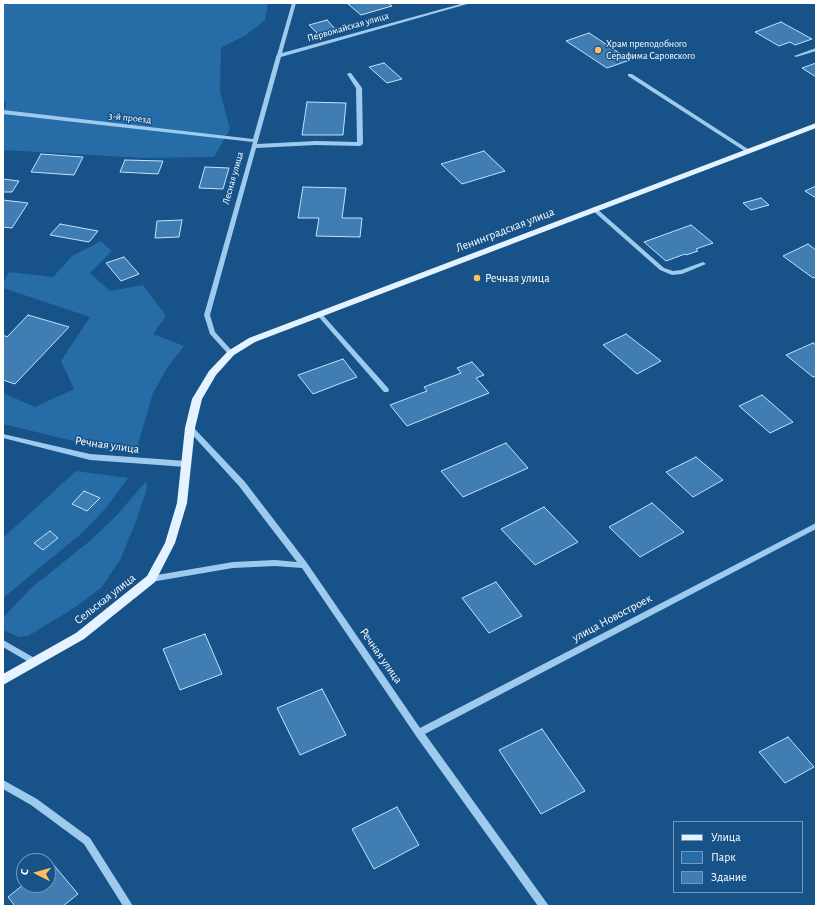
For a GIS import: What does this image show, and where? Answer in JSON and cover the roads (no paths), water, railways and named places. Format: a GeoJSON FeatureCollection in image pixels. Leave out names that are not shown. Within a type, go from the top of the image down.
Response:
{"type":"FeatureCollection","features":[{"type":"Feature","properties":{"kind":"main road","name":"Ленинградская улица"},"geometry":{"type":"LineString","coordinates":[[190,428],[197,399],[212,373],[231,353],[252,340],[816,125]]}},
{"type":"Feature","properties":{"kind":"main road"},"geometry":{"type":"LineString","coordinates":[[151,579],[170,543],[182,503],[190,428]]}},
{"type":"Feature","properties":{"kind":"main road","name":"Сельская улица"},"geometry":{"type":"LineString","coordinates":[[3,680],[80,636],[151,579]]}},
{"type":"Feature","properties":{"kind":"street","name":"Лесная улица"},"geometry":{"type":"LineString","coordinates":[[231,353],[212,333],[207,314],[294,3]]}},
{"type":"Feature","properties":{"kind":"street","name":"Первомайская улица"},"geometry":{"type":"LineString","coordinates":[[278,56],[470,3]]}},
{"type":"Feature","properties":{"kind":"street"},"geometry":{"type":"LineString","coordinates":[[796,56],[816,49]]}},
{"type":"Feature","properties":{"kind":"street","name":"3-й проезд"},"geometry":{"type":"LineString","coordinates":[[3,112],[255,143],[360,144],[359,88],[349,74]]}},
{"type":"Feature","properties":{"kind":"street"},"geometry":{"type":"LineString","coordinates":[[630,75],[748,151]]}},
{"type":"Feature","properties":{"kind":"street"},"geometry":{"type":"LineString","coordinates":[[594,209],[662,269],[672,273],[682,272],[703,264]]}},
{"type":"Feature","properties":{"kind":"street"},"geometry":{"type":"LineString","coordinates":[[319,314],[386,390]]}},
{"type":"Feature","properties":{"kind":"street","name":"Речная улица"},"geometry":{"type":"LineString","coordinates":[[190,428],[242,484],[304,565],[419,733],[544,906]]}},
{"type":"Feature","properties":{"kind":"street","name":"Речная улица"},"geometry":{"type":"LineString","coordinates":[[3,436],[90,457],[186,464]]}},
{"type":"Feature","properties":{"kind":"street","name":"улица Новостроек"},"geometry":{"type":"LineString","coordinates":[[419,733],[816,526]]}},
{"type":"Feature","properties":{"kind":"street","name":"Сельская улица"},"geometry":{"type":"LineString","coordinates":[[151,579],[233,565],[275,563],[304,565]]}},
{"type":"Feature","properties":{"kind":"street"},"geometry":{"type":"LineString","coordinates":[[3,643],[35,662]]}},
{"type":"Feature","properties":{"kind":"street"},"geometry":{"type":"LineString","coordinates":[[3,784],[34,802],[87,841],[128,906]]}},
{"type":"Feature","properties":{"kind":"place","name":"Храм преподобного Серафима Саровского"},"geometry":{"type":"Point","coordinates":[598,50]}},
{"type":"Feature","properties":{"kind":"place","name":"Речная улица"},"geometry":{"type":"Point","coordinates":[477,278]}}]}
